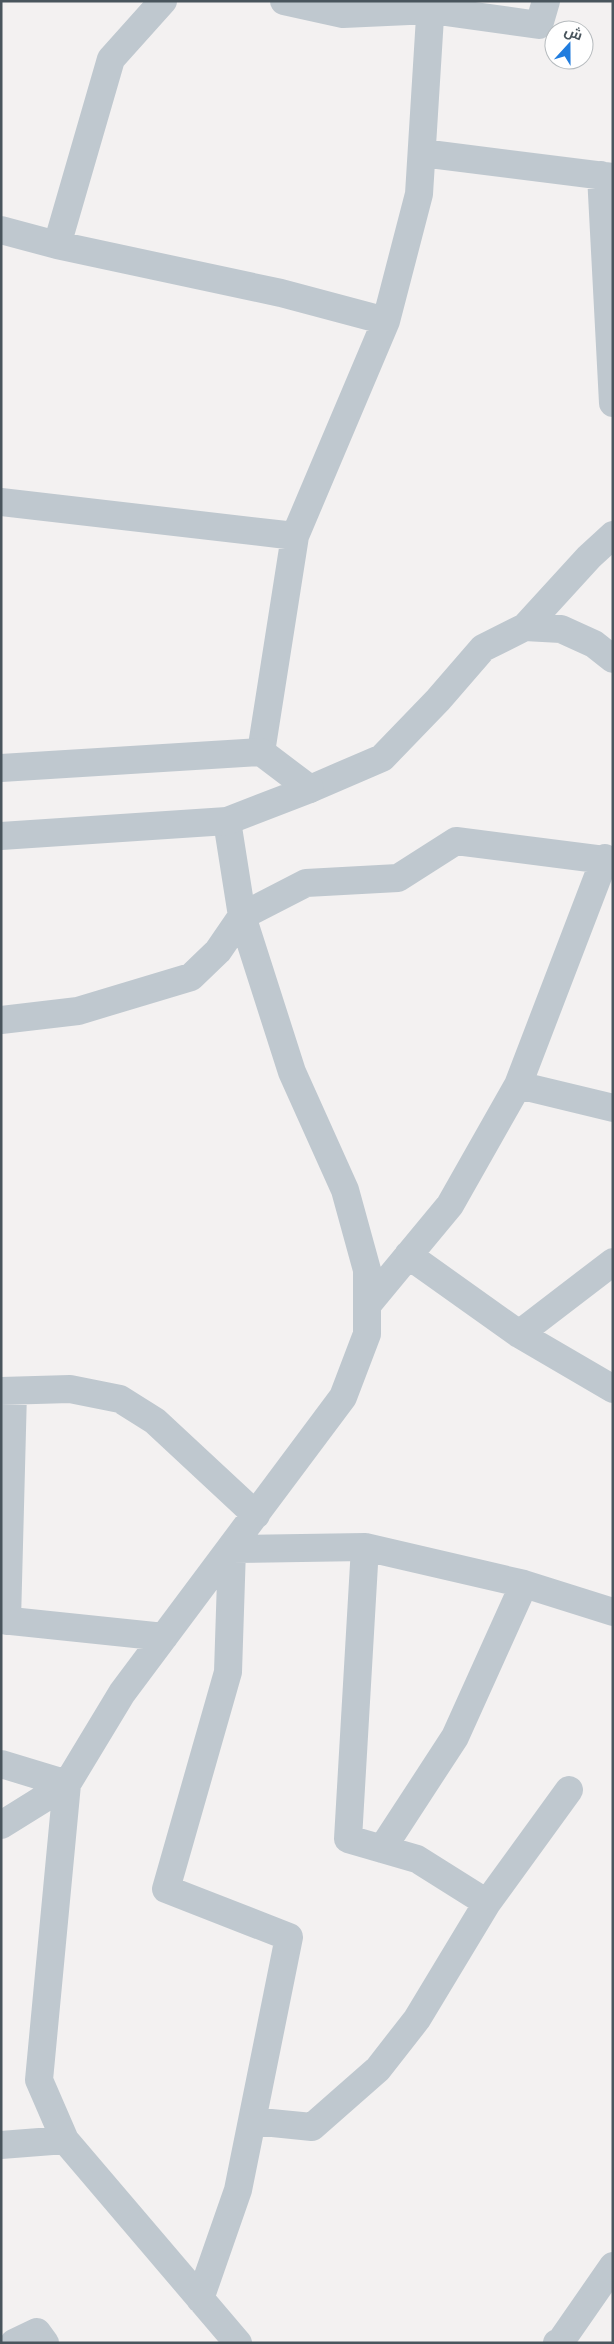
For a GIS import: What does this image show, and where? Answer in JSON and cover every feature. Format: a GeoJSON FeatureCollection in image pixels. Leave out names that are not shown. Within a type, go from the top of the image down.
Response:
{"type":"FeatureCollection","features":[{"type":"Feature","properties":{"kind":"street"},"geometry":{"type":"LineString","coordinates":[[57,244],[111,59],[162,1]]}},
{"type":"Feature","properties":{"kind":"street"},"geometry":{"type":"LineString","coordinates":[[284,1],[342,14],[431,6],[539,25],[546,1]]}},
{"type":"Feature","properties":{"kind":"street"},"geometry":{"type":"LineString","coordinates":[[261,752],[294,536],[386,321],[419,194],[431,6]]}},
{"type":"Feature","properties":{"kind":"street"},"geometry":{"type":"LineString","coordinates":[[422,153],[607,176],[613,404]]}},
{"type":"Feature","properties":{"kind":"street"},"geometry":{"type":"LineString","coordinates":[[1,230],[282,293],[386,321]]}},
{"type":"Feature","properties":{"kind":"street"},"geometry":{"type":"LineString","coordinates":[[1,502],[294,536]]}},
{"type":"Feature","properties":{"kind":"street"},"geometry":{"type":"LineString","coordinates":[[1,836],[227,821],[310,789],[382,758],[438,700],[483,648],[525,627],[589,557],[613,535]]}},
{"type":"Feature","properties":{"kind":"street"},"geometry":{"type":"LineString","coordinates":[[525,627],[562,629],[594,644],[613,659]]}},
{"type":"Feature","properties":{"kind":"street"},"geometry":{"type":"LineString","coordinates":[[1,768],[261,752],[310,789]]}},
{"type":"Feature","properties":{"kind":"street"},"geometry":{"type":"LineString","coordinates":[[227,821],[242,916],[292,1072],[345,1190],[367,1270],[367,1334],[343,1397],[232,1549],[122,1693],[67,1784],[39,2080],[65,2140],[238,2343]]}},
{"type":"Feature","properties":{"kind":"street"},"geometry":{"type":"LineString","coordinates":[[1,1020],[78,1011],[190,977],[218,952],[242,916],[306,884],[398,878],[456,841],[609,860],[518,1085],[450,1205],[368,1304]]}},
{"type":"Feature","properties":{"kind":"street"},"geometry":{"type":"LineString","coordinates":[[518,1085],[613,1108]]}},
{"type":"Feature","properties":{"kind":"street"},"geometry":{"type":"LineString","coordinates":[[408,1255],[519,1334],[613,1389]]}},
{"type":"Feature","properties":{"kind":"street"},"geometry":{"type":"LineString","coordinates":[[519,1334],[613,1262]]}},
{"type":"Feature","properties":{"kind":"street"},"geometry":{"type":"LineString","coordinates":[[164,1637],[4,1620],[7,1392],[70,1389],[120,1399],[155,1421],[256,1515]]}},
{"type":"Feature","properties":{"kind":"street"},"geometry":{"type":"LineString","coordinates":[[232,1549],[365,1546],[524,1584],[613,1612]]}},
{"type":"Feature","properties":{"kind":"street"},"geometry":{"type":"LineString","coordinates":[[365,1546],[348,1839],[417,1859],[487,1903]]}},
{"type":"Feature","properties":{"kind":"street"},"geometry":{"type":"LineString","coordinates":[[200,2299],[238,2190],[289,1937],[166,1890],[228,1672],[232,1549]]}},
{"type":"Feature","properties":{"kind":"street"},"geometry":{"type":"LineString","coordinates":[[382,1848],[455,1736],[524,1584]]}},
{"type":"Feature","properties":{"kind":"street"},"geometry":{"type":"LineString","coordinates":[[1,1764],[67,1784]]}},
{"type":"Feature","properties":{"kind":"street"},"geometry":{"type":"LineString","coordinates":[[1,1825],[67,1784]]}},
{"type":"Feature","properties":{"kind":"street"},"geometry":{"type":"LineString","coordinates":[[252,2121],[312,2127],[378,2069],[417,2019],[487,1903],[569,1790]]}},
{"type":"Feature","properties":{"kind":"street"},"geometry":{"type":"LineString","coordinates":[[1,2145],[65,2140]]}},
{"type":"Feature","properties":{"kind":"street"},"geometry":{"type":"LineString","coordinates":[[560,2342],[609,2279]]}},
{"type":"Feature","properties":{"kind":"street"},"geometry":{"type":"LineString","coordinates":[[14,2343],[38,2332],[45,2343]]}}]}
